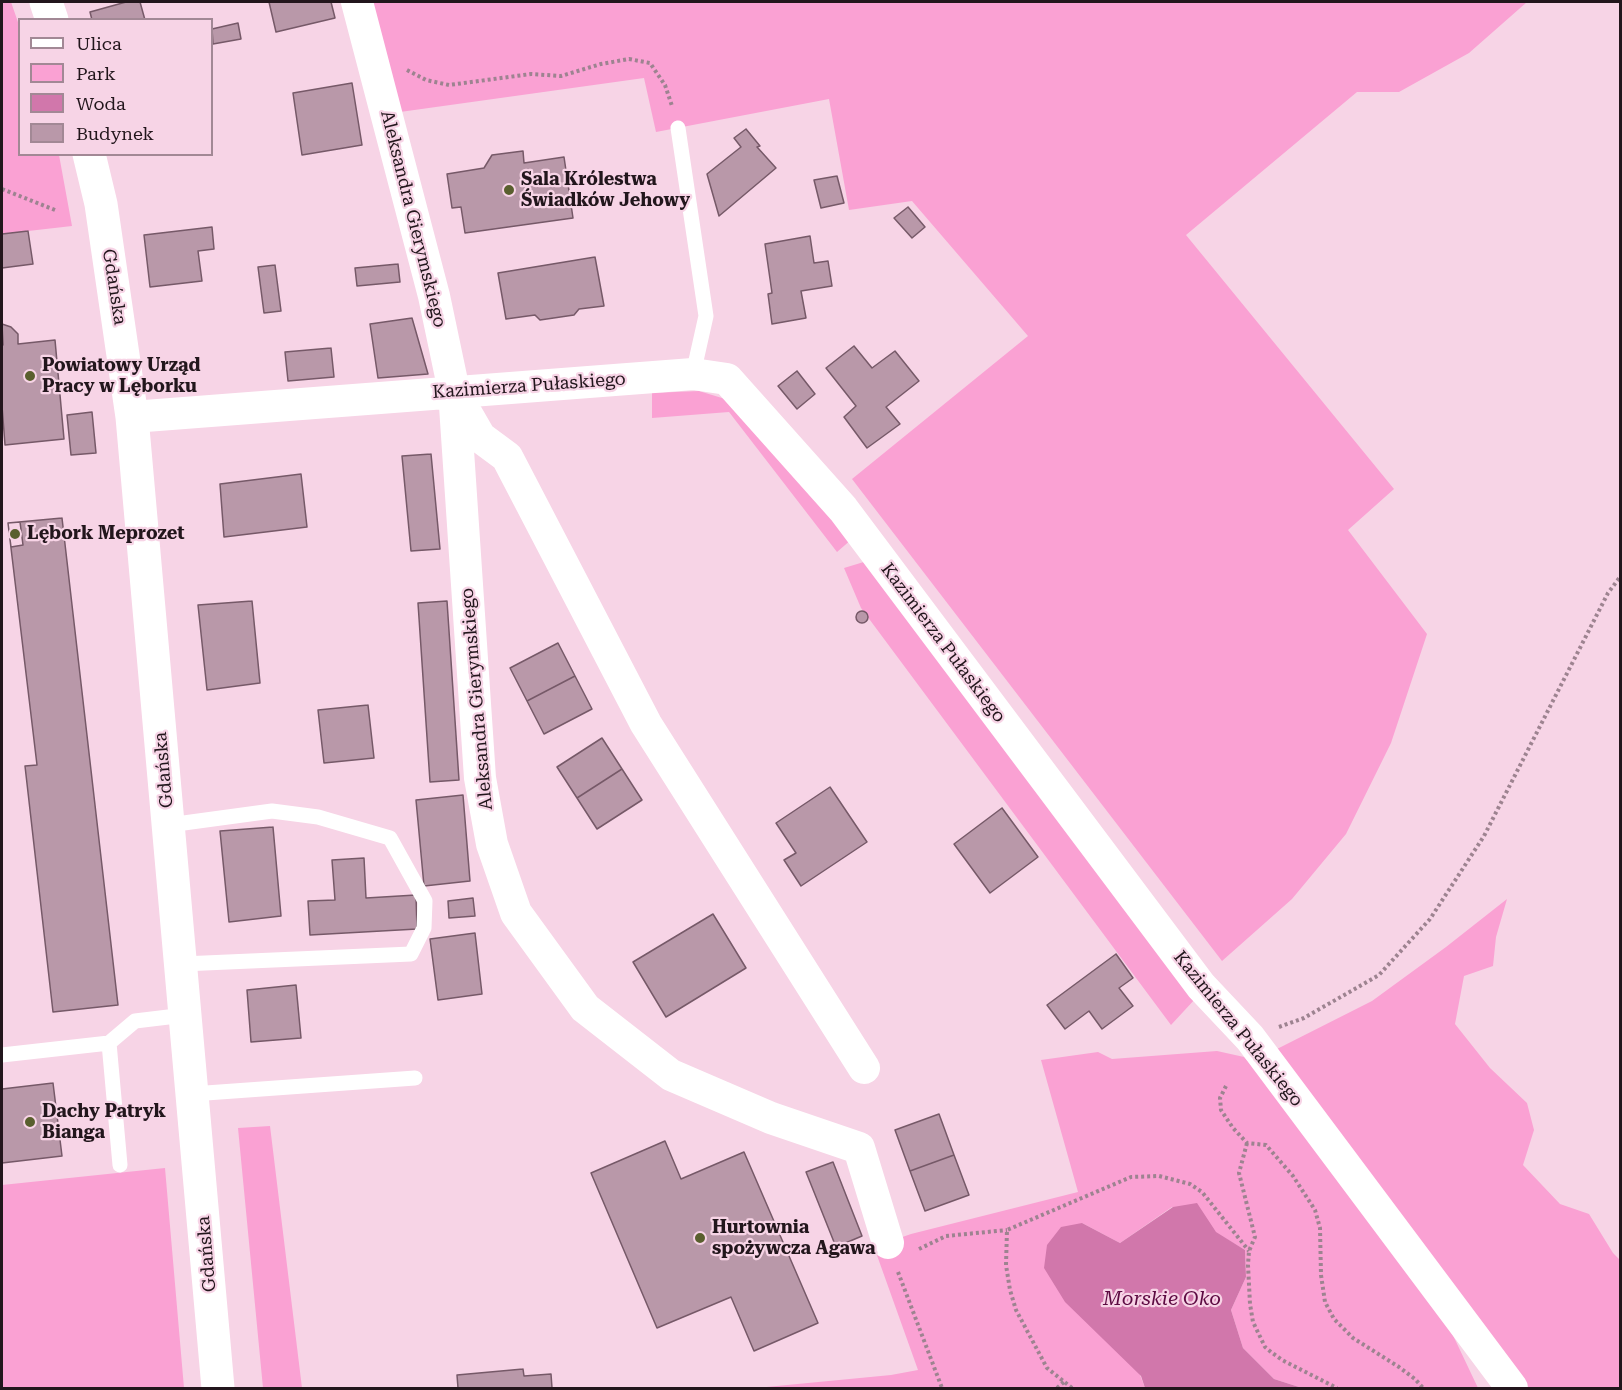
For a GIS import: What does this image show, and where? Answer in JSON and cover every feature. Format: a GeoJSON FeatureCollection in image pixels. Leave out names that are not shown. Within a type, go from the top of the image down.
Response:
{"type":"FeatureCollection","features":[{"type":"Feature","properties":{"kind":"main road"},"geometry":{"type":"LineString","coordinates":[[46,2],[51,18]]}},
{"type":"Feature","properties":{"kind":"main road","name":"Gdańska"},"geometry":{"type":"LineString","coordinates":[[89,156],[101,204],[132,417],[218,1389]]}},
{"type":"Feature","properties":{"kind":"street","name":"Aleksandra Gierymskiego"},"geometry":{"type":"LineString","coordinates":[[357,2],[434,296],[454,391],[480,778],[492,843],[516,913],[585,1008],[671,1075],[771,1118],[859,1148],[892,1255]]}},
{"type":"Feature","properties":{"kind":"street","name":"Kazimierza Pułaskiego"},"geometry":{"type":"LineString","coordinates":[[132,417],[693,374],[727,380],[843,509],[1201,986],[1250,1038],[1512,1389]]}},
{"type":"Feature","properties":{"kind":"street"},"geometry":{"type":"LineString","coordinates":[[454,391],[480,437],[507,457],[646,724],[864,1068]]}},
{"type":"Feature","properties":{"kind":"lane"},"geometry":{"type":"LineString","coordinates":[[678,128],[706,316],[693,374]]}},
{"type":"Feature","properties":{"kind":"lane"},"geometry":{"type":"LineString","coordinates":[[169,825],[272,811],[318,817],[370,832],[390,838],[425,901],[424,928],[411,954],[182,964]]}},
{"type":"Feature","properties":{"kind":"lane"},"geometry":{"type":"LineString","coordinates":[[2,1054],[109,1043],[135,1021],[186,1015]]}},
{"type":"Feature","properties":{"kind":"lane"},"geometry":{"type":"LineString","coordinates":[[109,1043],[120,1165]]}},
{"type":"Feature","properties":{"kind":"lane"},"geometry":{"type":"LineString","coordinates":[[192,1094],[415,1077]]}},
{"type":"Feature","properties":{"kind":"path"},"geometry":{"type":"LineString","coordinates":[[401,66],[426,80],[449,85],[531,74],[561,76],[628,59],[650,63],[665,85],[678,128]]}},
{"type":"Feature","properties":{"kind":"path"},"geometry":{"type":"LineString","coordinates":[[2,189],[55,210]]}},
{"type":"Feature","properties":{"kind":"path"},"geometry":{"type":"LineString","coordinates":[[1250,1038],[1304,1018],[1379,975],[1430,919],[1484,836],[1608,593],[1620,577]]}},
{"type":"Feature","properties":{"kind":"path"},"geometry":{"type":"LineString","coordinates":[[1226,1086],[1220,1098],[1221,1110],[1233,1128],[1247,1143],[1266,1145],[1293,1176],[1315,1209],[1320,1228],[1321,1275],[1325,1302],[1334,1319],[1353,1338],[1415,1378],[1423,1389]]}},
{"type":"Feature","properties":{"kind":"path"},"geometry":{"type":"LineString","coordinates":[[1247,1143],[1239,1173],[1254,1237],[1249,1251],[1250,1304],[1253,1322],[1265,1347],[1282,1360],[1337,1389]]}},
{"type":"Feature","properties":{"kind":"path"},"geometry":{"type":"LineString","coordinates":[[942,1389],[892,1255],[921,1247],[946,1236],[1007,1230],[1131,1178],[1159,1176],[1190,1184],[1202,1192],[1249,1251]]}},
{"type":"Feature","properties":{"kind":"path"},"geometry":{"type":"LineString","coordinates":[[1007,1230],[1006,1265],[1016,1310],[1047,1368],[1072,1389]]}},
{"type":"Feature","properties":{"kind":"path"},"geometry":{"type":"LineString","coordinates":[[1057,1389],[1064,1382]]}},
{"type":"Feature","properties":{"kind":"green space"},"geometry":{"type":"Polygon","coordinates":[[[2,2],[11,2],[18,22],[18,156],[59,156],[72,226],[2,234],[2,2]]]}},
{"type":"Feature","properties":{"kind":"green space"},"geometry":{"type":"Polygon","coordinates":[[[372,2],[1527,2],[1469,53],[1399,92],[1357,92],[1186,235],[1394,489],[1348,530],[1427,634],[1391,743],[1346,834],[1292,899],[1222,961],[852,479],[1028,336],[912,201],[849,210],[829,99],[656,132],[644,78],[400,112],[372,2]]]}},
{"type":"Feature","properties":{"kind":"green space"},"geometry":{"type":"Polygon","coordinates":[[[699,391],[735,402],[852,539],[837,552],[729,412],[652,418],[652,393],[699,391]]]}},
{"type":"Feature","properties":{"kind":"green space"},"geometry":{"type":"Polygon","coordinates":[[[867,561],[1196,998],[1171,1025],[861,608],[844,568],[867,561]]]}},
{"type":"Feature","properties":{"kind":"green space"},"geometry":{"type":"Polygon","coordinates":[[[1507,899],[1496,937],[1493,966],[1464,976],[1455,1024],[1490,1068],[1527,1103],[1534,1130],[1523,1165],[1560,1204],[1589,1214],[1613,1253],[1620,1260],[1620,1388],[1498,1388],[1277,1049],[1372,1001],[1507,899]]]}},
{"type":"Feature","properties":{"kind":"green space"},"geometry":{"type":"Polygon","coordinates":[[[1217,1051],[1244,1057],[1283,1098],[1432,1291],[1478,1388],[1302,1388],[1274,1379],[1243,1348],[1231,1310],[1246,1277],[1245,1250],[1172,1207],[1120,1243],[1082,1223],[1145,1388],[756,1388],[891,1375],[918,1370],[874,1247],[911,1234],[1078,1192],[1041,1060],[1098,1052],[1112,1059],[1217,1051]]]}},
{"type":"Feature","properties":{"kind":"green space"},"geometry":{"type":"Polygon","coordinates":[[[270,1126],[302,1388],[263,1388],[238,1128],[270,1126]]]}},
{"type":"Feature","properties":{"kind":"green space"},"geometry":{"type":"Polygon","coordinates":[[[165,1168],[184,1388],[2,1388],[2,1185],[165,1168]]]}},
{"type":"Feature","properties":{"kind":"water","name":"Morskie Oko"},"geometry":{"type":"Polygon","coordinates":[[[1197,1203],[1216,1232],[1245,1250],[1246,1277],[1231,1310],[1243,1348],[1274,1379],[1302,1388],[1145,1388],[1141,1376],[1065,1302],[1044,1268],[1047,1245],[1061,1227],[1082,1223],[1120,1243],[1173,1207],[1197,1203]]]}},
{"type":"Feature","properties":{"kind":"building"},"geometry":{"type":"Polygon","coordinates":[[[126,2],[140,2],[144,18],[92,18],[90,12],[126,2]]]}},
{"type":"Feature","properties":{"kind":"building"},"geometry":{"type":"Polygon","coordinates":[[[269,2],[331,2],[335,18],[276,32],[269,2]]]}},
{"type":"Feature","properties":{"kind":"building"},"geometry":{"type":"Polygon","coordinates":[[[238,23],[241,39],[213,44],[213,29],[238,23]]]}},
{"type":"Feature","properties":{"kind":"building"},"geometry":{"type":"Polygon","coordinates":[[[352,83],[362,145],[302,155],[293,93],[352,83]]]}},
{"type":"Feature","properties":{"kind":"building"},"geometry":{"type":"Polygon","coordinates":[[[746,129],[760,146],[757,147],[776,168],[719,216],[707,174],[741,147],[734,138],[746,129]]]}},
{"type":"Feature","properties":{"kind":"building","name":"Sala Królestwa Świadków Jehowy"},"geometry":{"type":"Polygon","coordinates":[[[523,151],[524,163],[564,157],[573,218],[465,233],[461,207],[452,208],[447,174],[484,168],[492,155],[523,151]]]}},
{"type":"Feature","properties":{"kind":"building"},"geometry":{"type":"Polygon","coordinates":[[[837,176],[844,203],[821,208],[814,180],[837,176]]]}},
{"type":"Feature","properties":{"kind":"building"},"geometry":{"type":"Polygon","coordinates":[[[908,207],[925,227],[912,238],[894,218],[908,207]]]}},
{"type":"Feature","properties":{"kind":"building"},"geometry":{"type":"Polygon","coordinates":[[[212,227],[214,249],[198,251],[202,281],[150,287],[144,235],[212,227]]]}},
{"type":"Feature","properties":{"kind":"building"},"geometry":{"type":"Polygon","coordinates":[[[28,231],[33,264],[2,268],[2,234],[28,231]]]}},
{"type":"Feature","properties":{"kind":"building"},"geometry":{"type":"Polygon","coordinates":[[[810,236],[814,263],[828,261],[832,286],[801,291],[806,318],[772,324],[768,294],[772,293],[765,244],[810,236]]]}},
{"type":"Feature","properties":{"kind":"building"},"geometry":{"type":"Polygon","coordinates":[[[595,257],[604,306],[579,309],[574,315],[540,320],[535,315],[506,319],[498,273],[595,257]]]}},
{"type":"Feature","properties":{"kind":"building"},"geometry":{"type":"Polygon","coordinates":[[[398,264],[400,282],[357,286],[355,268],[398,264]]]}},
{"type":"Feature","properties":{"kind":"building"},"geometry":{"type":"Polygon","coordinates":[[[275,265],[281,311],[264,313],[258,267],[275,265]]]}},
{"type":"Feature","properties":{"kind":"building"},"geometry":{"type":"Polygon","coordinates":[[[412,318],[428,374],[378,378],[370,324],[412,318]]]}},
{"type":"Feature","properties":{"kind":"building","name":"Powiatowy Urząd Pracy w Lęborku"},"geometry":{"type":"Polygon","coordinates":[[[2,324],[11,327],[18,334],[18,344],[55,340],[64,439],[5,445],[2,406],[2,324]]]}},
{"type":"Feature","properties":{"kind":"building"},"geometry":{"type":"Polygon","coordinates":[[[854,346],[872,368],[895,351],[919,381],[886,407],[900,424],[867,448],[844,417],[856,406],[826,368],[854,346]]]}},
{"type":"Feature","properties":{"kind":"building"},"geometry":{"type":"Polygon","coordinates":[[[331,348],[334,377],[288,381],[285,352],[331,348]]]}},
{"type":"Feature","properties":{"kind":"building"},"geometry":{"type":"Polygon","coordinates":[[[797,371],[815,394],[797,409],[778,386],[797,371]]]}},
{"type":"Feature","properties":{"kind":"building"},"geometry":{"type":"Polygon","coordinates":[[[92,412],[96,453],[71,455],[67,415],[92,412]]]}},
{"type":"Feature","properties":{"kind":"building"},"geometry":{"type":"Polygon","coordinates":[[[431,454],[440,549],[411,551],[402,456],[431,454]]]}},
{"type":"Feature","properties":{"kind":"building"},"geometry":{"type":"Polygon","coordinates":[[[301,474],[307,527],[224,537],[220,484],[301,474]]]}},
{"type":"Feature","properties":{"kind":"building"},"geometry":{"type":"Polygon","coordinates":[[[62,518],[118,1005],[53,1012],[25,766],[37,765],[8,523],[62,518]]]}},
{"type":"Feature","properties":{"kind":"building","name":"Lębork Meprozet"},"geometry":{"type":"Polygon","coordinates":[[[20,522],[23,545],[11,547],[8,523],[20,522]]]}},
{"type":"Feature","properties":{"kind":"building"},"geometry":{"type":"Polygon","coordinates":[[[252,601],[260,683],[207,690],[198,605],[252,601]]]}},
{"type":"Feature","properties":{"kind":"building"},"geometry":{"type":"Polygon","coordinates":[[[447,601],[459,780],[430,782],[418,603],[447,601]]]}},
{"type":"Feature","properties":{"kind":"building"},"geometry":{"type":"Polygon","coordinates":[[[864,611],[867,612],[867,622],[860,623],[857,622],[856,615],[857,612],[864,611]]]}},
{"type":"Feature","properties":{"kind":"building"},"geometry":{"type":"Polygon","coordinates":[[[558,643],[575,676],[527,701],[510,668],[558,643]]]}},
{"type":"Feature","properties":{"kind":"building"},"geometry":{"type":"Polygon","coordinates":[[[575,676],[592,709],[544,734],[527,701],[575,676]]]}},
{"type":"Feature","properties":{"kind":"building"},"geometry":{"type":"Polygon","coordinates":[[[368,705],[374,758],[324,763],[318,710],[368,705]]]}},
{"type":"Feature","properties":{"kind":"building"},"geometry":{"type":"Polygon","coordinates":[[[602,738],[622,769],[577,798],[557,767],[602,738]]]}},
{"type":"Feature","properties":{"kind":"building"},"geometry":{"type":"Polygon","coordinates":[[[622,769],[642,800],[597,829],[577,798],[622,769]]]}},
{"type":"Feature","properties":{"kind":"building"},"geometry":{"type":"Polygon","coordinates":[[[830,787],[867,842],[801,886],[784,860],[796,853],[776,823],[830,787]]]}},
{"type":"Feature","properties":{"kind":"building"},"geometry":{"type":"Polygon","coordinates":[[[463,795],[470,881],[424,886],[416,800],[463,795]]]}},
{"type":"Feature","properties":{"kind":"building"},"geometry":{"type":"Polygon","coordinates":[[[1002,808],[1038,857],[990,893],[954,844],[1002,808]]]}},
{"type":"Feature","properties":{"kind":"building"},"geometry":{"type":"Polygon","coordinates":[[[273,827],[281,916],[229,922],[220,831],[273,827]]]}},
{"type":"Feature","properties":{"kind":"building"},"geometry":{"type":"Polygon","coordinates":[[[364,858],[366,898],[416,895],[417,929],[310,935],[308,901],[335,900],[332,860],[364,858]]]}},
{"type":"Feature","properties":{"kind":"building"},"geometry":{"type":"Polygon","coordinates":[[[473,898],[475,916],[449,918],[448,901],[473,898]]]}},
{"type":"Feature","properties":{"kind":"building"},"geometry":{"type":"Polygon","coordinates":[[[713,914],[746,968],[666,1017],[633,962],[713,914]]]}},
{"type":"Feature","properties":{"kind":"building"},"geometry":{"type":"Polygon","coordinates":[[[475,933],[482,994],[438,1000],[430,939],[475,933]]]}},
{"type":"Feature","properties":{"kind":"building"},"geometry":{"type":"Polygon","coordinates":[[[1116,954],[1133,978],[1119,988],[1133,1006],[1102,1029],[1089,1011],[1065,1029],[1047,1005],[1116,954]]]}},
{"type":"Feature","properties":{"kind":"building"},"geometry":{"type":"Polygon","coordinates":[[[296,985],[301,1038],[251,1042],[247,990],[296,985]]]}},
{"type":"Feature","properties":{"kind":"building","name":"Dachy Patryk Bianga"},"geometry":{"type":"Polygon","coordinates":[[[53,1083],[62,1156],[2,1163],[2,1089],[53,1083]]]}},
{"type":"Feature","properties":{"kind":"building"},"geometry":{"type":"Polygon","coordinates":[[[939,1114],[954,1155],[910,1171],[895,1130],[939,1114]]]}},
{"type":"Feature","properties":{"kind":"building","name":"Hurtownia spożywcza Agawa"},"geometry":{"type":"Polygon","coordinates":[[[665,1141],[681,1179],[744,1152],[818,1323],[754,1351],[731,1297],[657,1328],[591,1173],[665,1141]]]}},
{"type":"Feature","properties":{"kind":"building"},"geometry":{"type":"Polygon","coordinates":[[[954,1155],[969,1195],[925,1211],[910,1171],[954,1155]]]}},
{"type":"Feature","properties":{"kind":"building"},"geometry":{"type":"Polygon","coordinates":[[[833,1162],[862,1236],[836,1247],[806,1172],[833,1162]]]}},
{"type":"Feature","properties":{"kind":"building"},"geometry":{"type":"Polygon","coordinates":[[[523,1369],[524,1376],[551,1374],[552,1388],[458,1388],[457,1375],[523,1369]]]}},
{"type":"Feature","properties":{"kind":"place","name":"Sala Królestwa Świadków Jehowy"},"geometry":{"type":"Point","coordinates":[509,190]}},
{"type":"Feature","properties":{"kind":"place","name":"Powiatowy Urząd Pracy w Lęborku"},"geometry":{"type":"Point","coordinates":[30,376]}},
{"type":"Feature","properties":{"kind":"place","name":"Lębork Meprozet"},"geometry":{"type":"Point","coordinates":[15,534]}},
{"type":"Feature","properties":{"kind":"place","name":"Dachy Patryk Bianga"},"geometry":{"type":"Point","coordinates":[30,1122]}},
{"type":"Feature","properties":{"kind":"place","name":"Hurtownia spożywcza Agawa"},"geometry":{"type":"Point","coordinates":[700,1238]}}]}
